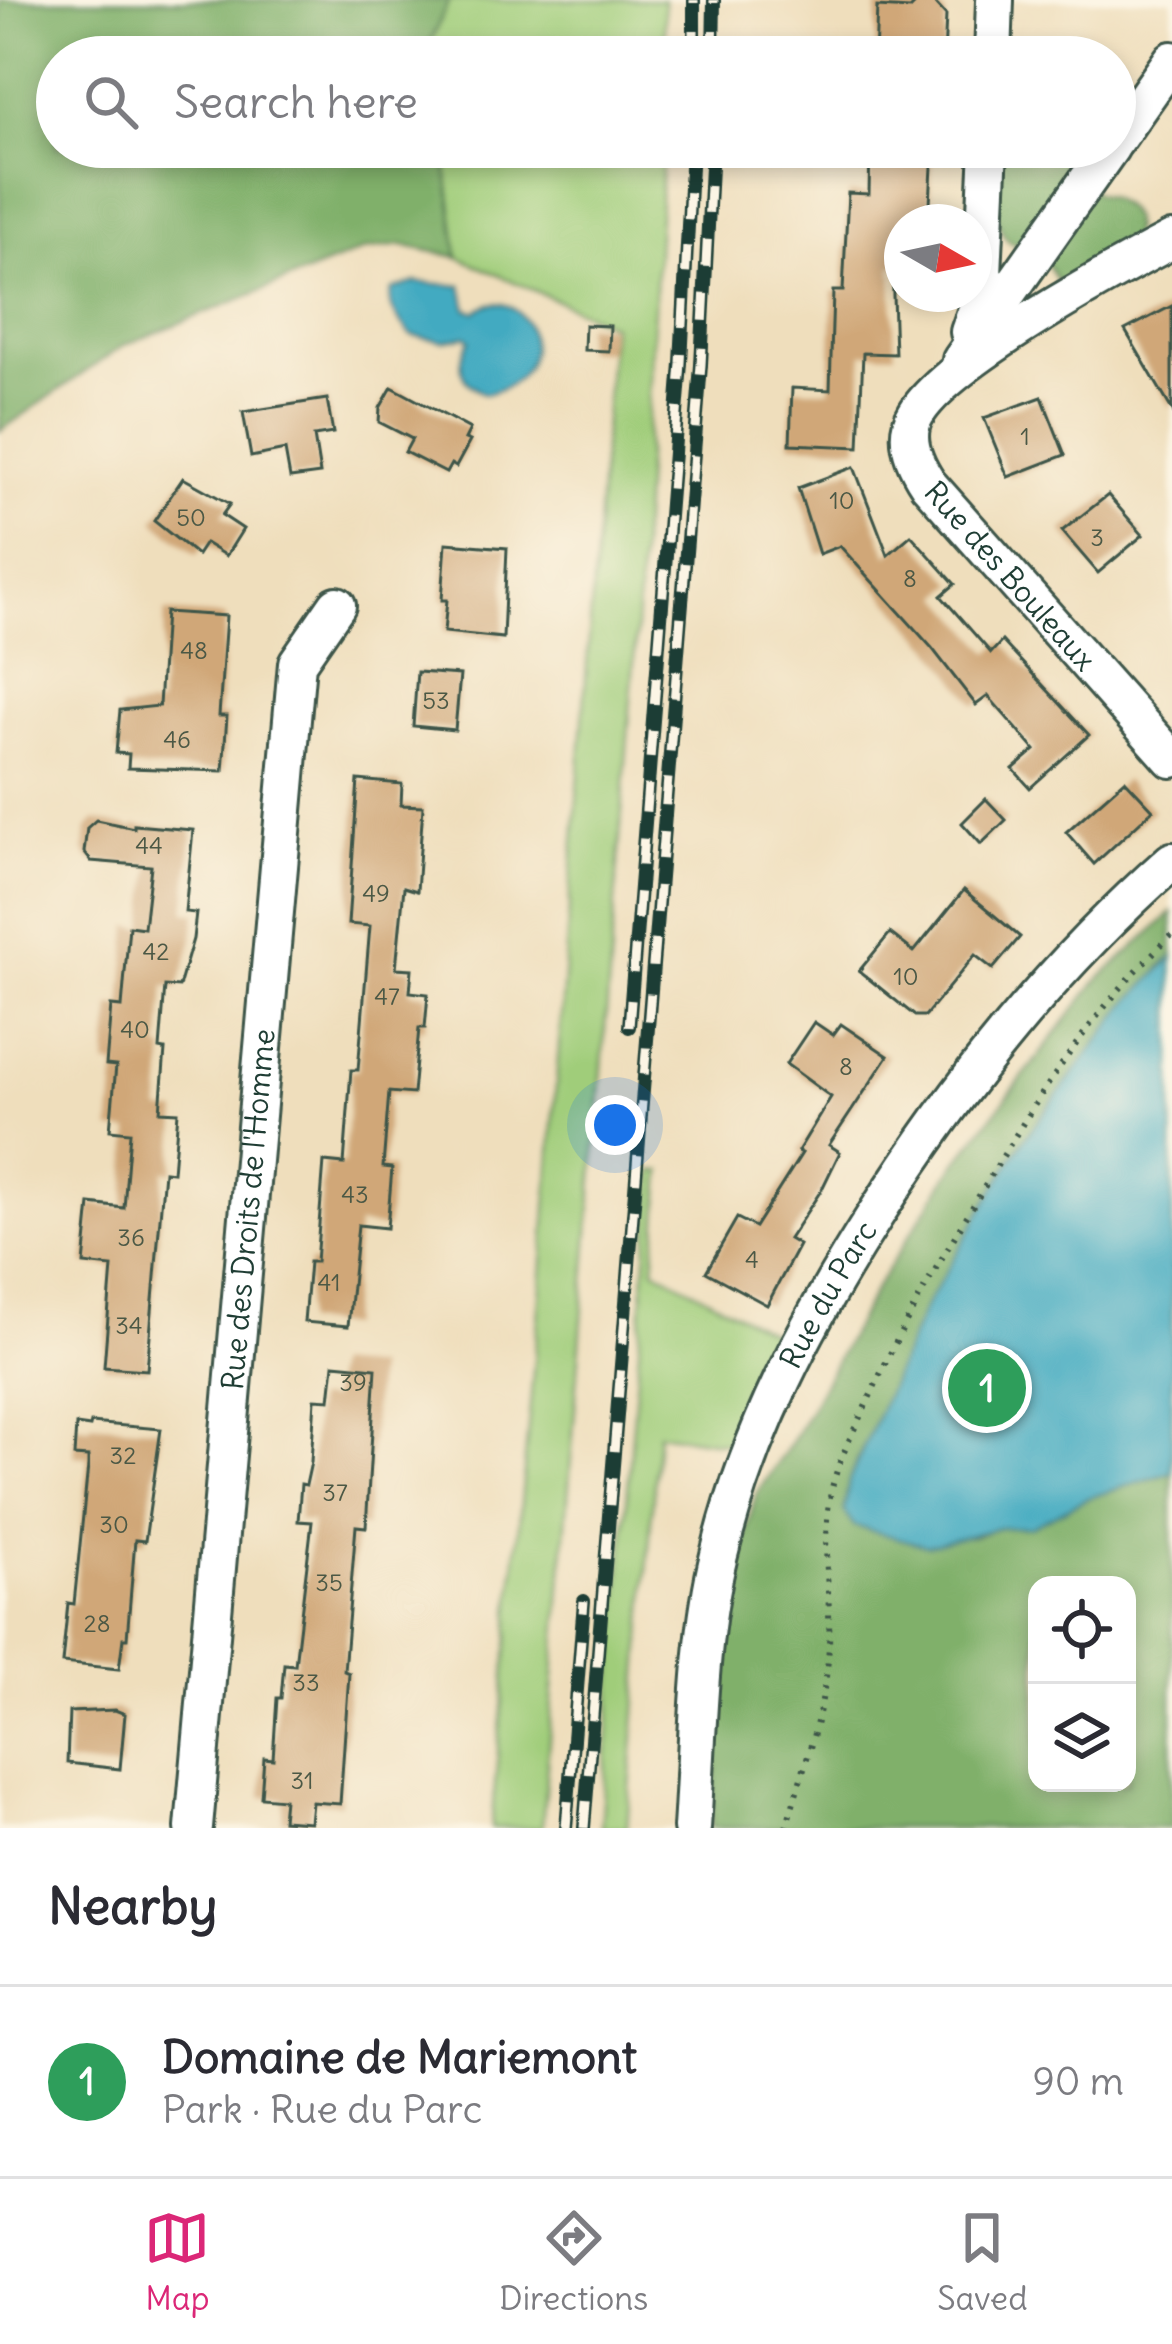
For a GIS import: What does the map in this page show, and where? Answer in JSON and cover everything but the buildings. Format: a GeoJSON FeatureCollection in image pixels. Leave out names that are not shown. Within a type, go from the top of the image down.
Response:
{"type":"FeatureCollection","features":[{"type":"Feature","properties":{"kind":"street"},"geometry":{"type":"LineString","coordinates":[[994,36],[995,0]]}},
{"type":"Feature","properties":{"kind":"street"},"geometry":{"type":"LineString","coordinates":[[1136,111],[1172,60]]}},
{"type":"Feature","properties":{"kind":"street","name":"Rue des Bouleaux"},"geometry":{"type":"LineString","coordinates":[[948,379],[982,295],[988,168]]}},
{"type":"Feature","properties":{"kind":"street"},"geometry":{"type":"LineString","coordinates":[[948,379],[1096,168]]}},
{"type":"Feature","properties":{"kind":"street","name":"Rue des Bouleaux"},"geometry":{"type":"LineString","coordinates":[[1172,240],[1060,304],[948,379],[915,414],[910,447],[916,466],[1172,759]]}},
{"type":"Feature","properties":{"kind":"street","name":"Rue des Droits de l'Homme"},"geometry":{"type":"LineString","coordinates":[[194,1828],[297,663],[337,605]]}},
{"type":"Feature","properties":{"kind":"street","name":"Rue du Parc"},"geometry":{"type":"LineString","coordinates":[[692,1828],[703,1673],[718,1558],[745,1465],[797,1346],[902,1173],[963,1085],[1102,922],[1172,860]]}},
{"type":"Feature","properties":{"kind":"path"},"geometry":{"type":"LineString","coordinates":[[786,1828],[824,1692],[829,1645],[826,1542],[830,1496],[844,1453],[904,1326],[1044,1088],[1098,1012],[1172,935]]}},
{"type":"Feature","properties":{"kind":"green space"},"geometry":{"type":"Polygon","coordinates":[[[0,0],[449,0],[433,36],[36,36],[36,168],[447,168],[458,257],[401,245],[364,250],[124,345],[0,431],[0,0]]]}},
{"type":"Feature","properties":{"kind":"green space"},"geometry":{"type":"Polygon","coordinates":[[[449,0],[664,0],[665,36],[433,36],[449,0]]]}},
{"type":"Feature","properties":{"kind":"green space"},"geometry":{"type":"Polygon","coordinates":[[[447,168],[662,168],[635,648],[542,1828],[491,1828],[542,1275],[612,325],[458,257],[447,168]]]}},
{"type":"Feature","properties":{"kind":"green space"},"geometry":{"type":"Polygon","coordinates":[[[991,168],[1069,168],[1089,189],[1124,207],[1133,231],[1119,268],[1063,288],[1044,260],[1008,240],[995,210],[991,168]]]}},
{"type":"Feature","properties":{"kind":"green space"},"geometry":{"type":"Polygon","coordinates":[[[1172,913],[1172,958],[1162,965],[862,1449],[844,1510],[971,1537],[999,1528],[1030,1527],[1088,1498],[1172,1472],[1172,1828],[711,1828],[731,1587],[756,1495],[795,1436],[875,1289],[956,1163],[1096,982],[1172,913]]]}},
{"type":"Feature","properties":{"kind":"green space"},"geometry":{"type":"Polygon","coordinates":[[[653,1171],[662,1171],[654,1269],[797,1346],[753,1447],[658,1433],[627,1828],[601,1828],[653,1171]]]}},
{"type":"Feature","properties":{"kind":"water"},"geometry":{"type":"Polygon","coordinates":[[[416,282],[462,286],[467,309],[476,312],[493,304],[508,306],[521,316],[530,332],[532,350],[526,368],[511,383],[485,394],[469,384],[462,371],[470,340],[466,336],[443,341],[411,335],[395,314],[392,290],[416,282]]]}},
{"type":"Feature","properties":{"kind":"water"},"geometry":{"type":"Polygon","coordinates":[[[1172,958],[1172,1472],[1088,1498],[1030,1527],[999,1528],[927,1546],[854,1526],[844,1510],[849,1481],[922,1312],[1024,1139],[1126,1005],[1172,958]]]}},
{"type":"Feature","properties":{"kind":"railway"},"geometry":{"type":"LineString","coordinates":[[694,0],[694,36]]}},
{"type":"Feature","properties":{"kind":"railway"},"geometry":{"type":"LineString","coordinates":[[713,36],[714,0]]}},
{"type":"Feature","properties":{"kind":"railway"},"geometry":{"type":"LineString","coordinates":[[629,1027],[681,363],[691,168]]}},
{"type":"Feature","properties":{"kind":"railway"},"geometry":{"type":"LineString","coordinates":[[584,1828],[701,365],[711,168]]}},
{"type":"Feature","properties":{"kind":"railway"},"geometry":{"type":"LineString","coordinates":[[566,1828],[584,1601]]}},
{"type":"Feature","properties":{"kind":"place","name":"Domaine de Mariemont"},"geometry":{"type":"Point","coordinates":[987,1388]}}]}
